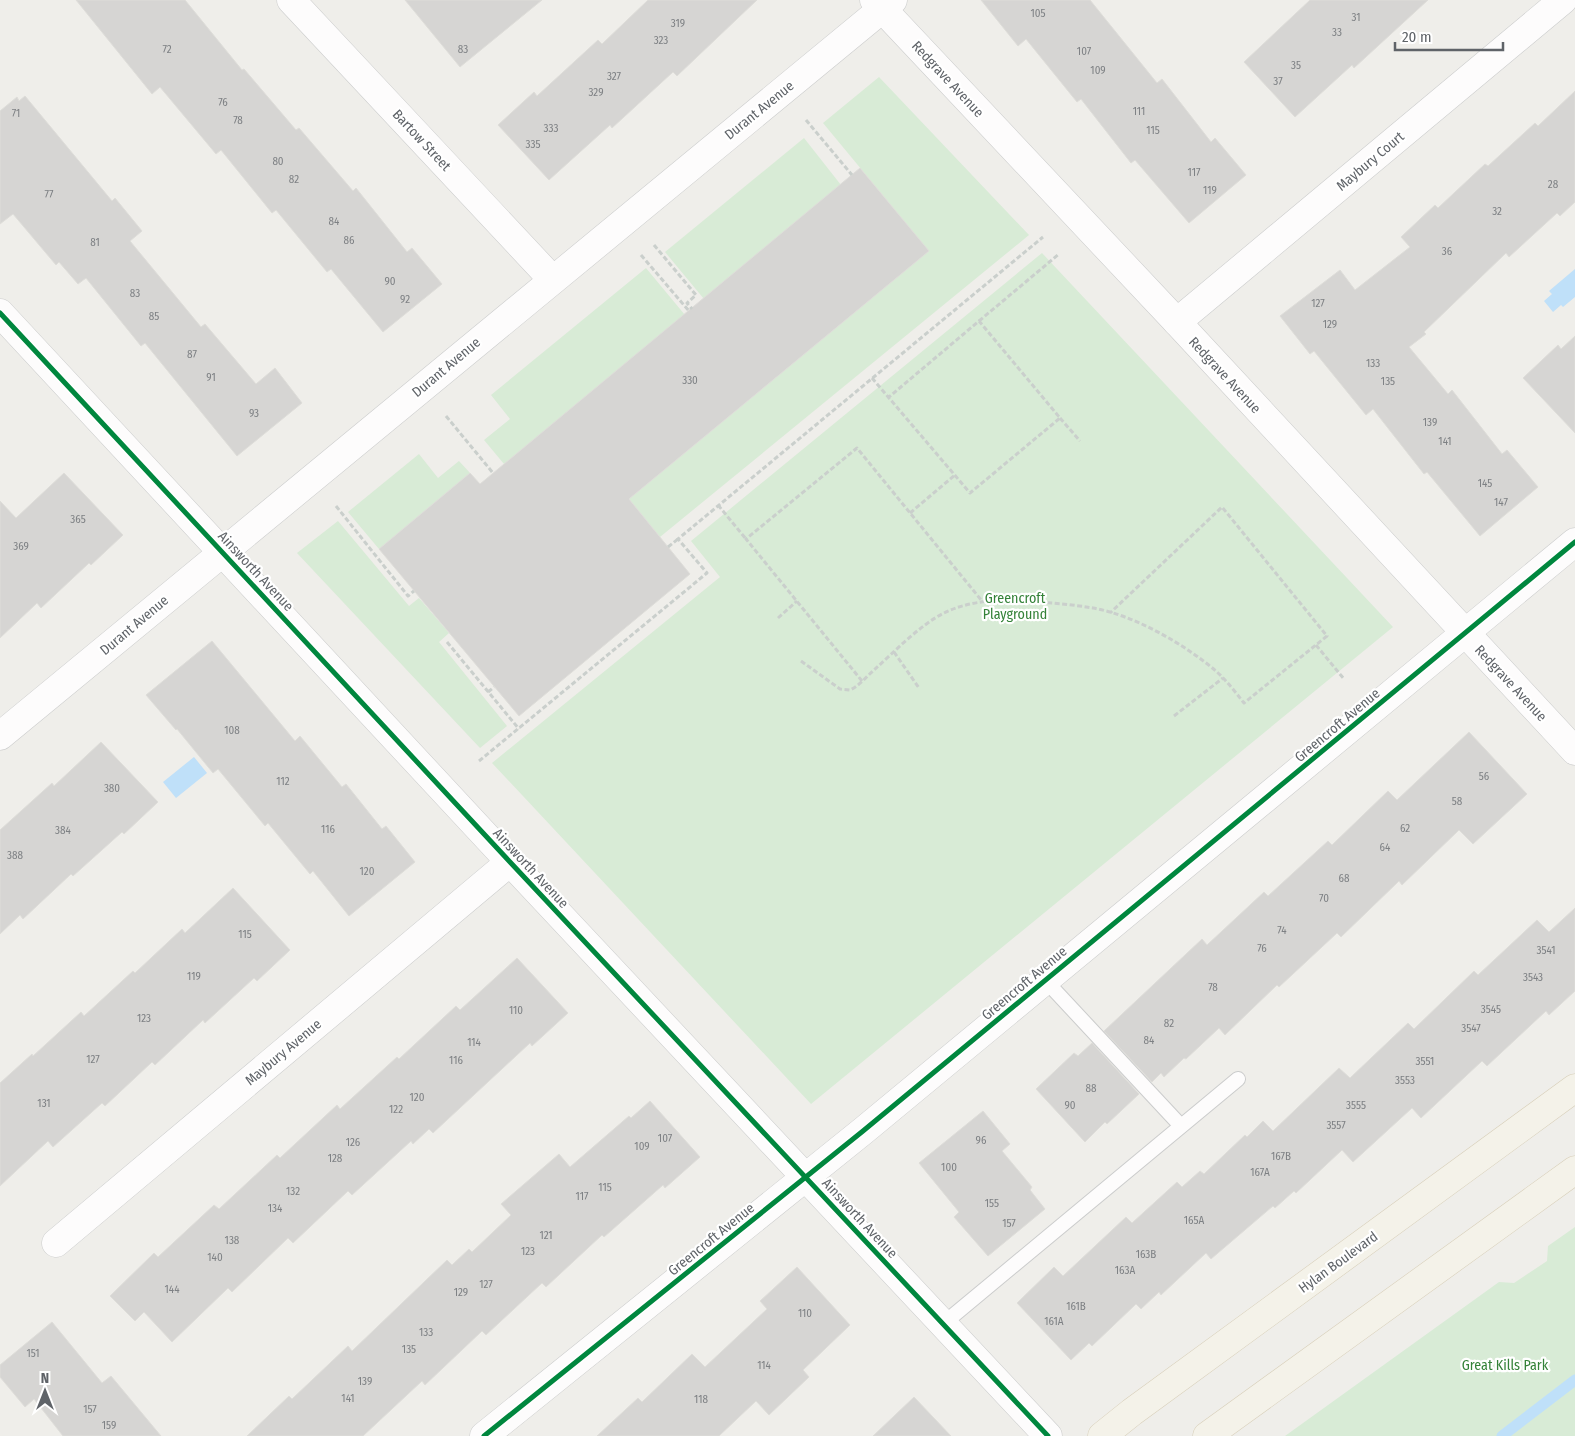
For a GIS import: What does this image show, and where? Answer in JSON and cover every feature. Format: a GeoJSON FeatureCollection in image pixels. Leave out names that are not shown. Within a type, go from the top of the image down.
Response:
{"type":"FeatureCollection","features":[{"type":"Feature","properties":{"kind":"main road","name":"Hylan Boulevard"},"geometry":{"type":"LineString","coordinates":[[1102,1436],[1156,1394],[1575,1088]]}},
{"type":"Feature","properties":{"kind":"main road"},"geometry":{"type":"LineString","coordinates":[[1207,1436],[1575,1170]]}},
{"type":"Feature","properties":{"kind":"street","name":"Bartow Street"},"geometry":{"type":"LineString","coordinates":[[291,0],[552,279]]}},
{"type":"Feature","properties":{"kind":"street","name":"Maybury Court"},"geometry":{"type":"LineString","coordinates":[[1177,322],[1564,0]]}},
{"type":"Feature","properties":{"kind":"street","name":"Durant Avenue"},"geometry":{"type":"LineString","coordinates":[[0,736],[883,3]]}},
{"type":"Feature","properties":{"kind":"street","name":"Redgrave Avenue"},"geometry":{"type":"LineString","coordinates":[[883,3],[1575,751]]}},
{"type":"Feature","properties":{"kind":"street","name":"Ainsworth Avenue"},"geometry":{"type":"LineString","coordinates":[[0,312],[510,862],[1048,1436]]}},
{"type":"Feature","properties":{"kind":"street","name":"Greencroft Avenue"},"geometry":{"type":"LineString","coordinates":[[484,1436],[806,1177],[1575,542]]}},
{"type":"Feature","properties":{"kind":"street","name":"Maybury Avenue"},"geometry":{"type":"LineString","coordinates":[[56,1243],[510,862]]}},
{"type":"Feature","properties":{"kind":"lane"},"geometry":{"type":"LineString","coordinates":[[1046,980],[1181,1126]]}},
{"type":"Feature","properties":{"kind":"lane"},"geometry":{"type":"LineString","coordinates":[[943,1324],[1238,1079]]}},
{"type":"Feature","properties":{"kind":"path"},"geometry":{"type":"LineString","coordinates":[[806,120],[852,175]]}},
{"type":"Feature","properties":{"kind":"path"},"geometry":{"type":"LineString","coordinates":[[668,547],[1043,236]]}},
{"type":"Feature","properties":{"kind":"path"},"geometry":{"type":"LineString","coordinates":[[642,255],[690,310],[687,303],[696,295],[654,246]]}},
{"type":"Feature","properties":{"kind":"path"},"geometry":{"type":"LineString","coordinates":[[889,397],[1059,254]]}},
{"type":"Feature","properties":{"kind":"path"},"geometry":{"type":"LineString","coordinates":[[979,321],[1080,442]]}},
{"type":"Feature","properties":{"kind":"path"},"geometry":{"type":"LineString","coordinates":[[872,378],[970,493],[1060,418]]}},
{"type":"Feature","properties":{"kind":"path"},"geometry":{"type":"LineString","coordinates":[[446,416],[493,473]]}},
{"type":"Feature","properties":{"kind":"path"},"geometry":{"type":"LineString","coordinates":[[746,539],[857,448],[982,602]]}},
{"type":"Feature","properties":{"kind":"path"},"geometry":{"type":"LineString","coordinates":[[910,513],[956,476]]}},
{"type":"Feature","properties":{"kind":"path"},"geometry":{"type":"LineString","coordinates":[[718,505],[862,681]]}},
{"type":"Feature","properties":{"kind":"path"},"geometry":{"type":"LineString","coordinates":[[336,506],[408,596],[414,591]]}},
{"type":"Feature","properties":{"kind":"path"},"geometry":{"type":"LineString","coordinates":[[800,661],[840,689],[850,690],[927,624],[960,606],[982,602],[1019,600],[1053,603],[1095,608],[1163,634],[1190,651],[1223,678],[1244,703],[1327,636],[1222,507],[1110,613]]}},
{"type":"Feature","properties":{"kind":"path"},"geometry":{"type":"LineString","coordinates":[[479,761],[707,573],[678,539]]}},
{"type":"Feature","properties":{"kind":"path"},"geometry":{"type":"LineString","coordinates":[[778,618],[797,601]]}},
{"type":"Feature","properties":{"kind":"path"},"geometry":{"type":"LineString","coordinates":[[447,642],[519,729]]}},
{"type":"Feature","properties":{"kind":"path"},"geometry":{"type":"LineString","coordinates":[[1316,645],[1344,679]]}},
{"type":"Feature","properties":{"kind":"path"},"geometry":{"type":"LineString","coordinates":[[894,652],[919,688]]}},
{"type":"Feature","properties":{"kind":"path"},"geometry":{"type":"LineString","coordinates":[[1174,716],[1223,678]]}},
{"type":"Feature","properties":{"kind":"path"},"geometry":{"type":"LineString","coordinates":[[488,692],[494,687]]}},
{"type":"Feature","properties":{"kind":"green space"},"geometry":{"type":"Polygon","coordinates":[[[879,77],[1029,235],[660,537],[629,499],[929,251],[823,123],[879,77]]]}},
{"type":"Feature","properties":{"kind":"green space"},"geometry":{"type":"Polygon","coordinates":[[[804,138],[841,185],[704,299],[665,252],[804,138]]]}},
{"type":"Feature","properties":{"kind":"green space","name":"Greencroft Playground"},"geometry":{"type":"Polygon","coordinates":[[[1042,253],[1393,627],[811,1104],[492,763],[720,577],[691,541],[1042,253]]]}},
{"type":"Feature","properties":{"kind":"green space"},"geometry":{"type":"Polygon","coordinates":[[[646,268],[685,315],[504,464],[484,440],[510,419],[491,395],[646,268]]]}},
{"type":"Feature","properties":{"kind":"green space"},"geometry":{"type":"Polygon","coordinates":[[[419,454],[438,478],[459,461],[470,473],[379,549],[348,512],[419,454]]]}},
{"type":"Feature","properties":{"kind":"green space"},"geometry":{"type":"Polygon","coordinates":[[[338,521],[409,606],[419,598],[449,633],[439,642],[507,726],[480,748],[297,553],[338,521]]]}},
{"type":"Feature","properties":{"kind":"green space","name":"Great Kills Park"},"geometry":{"type":"Polygon","coordinates":[[[1575,1227],[1575,1436],[1285,1436],[1499,1282],[1514,1283],[1547,1261],[1548,1246],[1575,1227]]]}},
{"type":"Feature","properties":{"kind":"water"},"geometry":{"type":"Polygon","coordinates":[[[1575,269],[1575,297],[1563,307],[1561,305],[1553,312],[1544,301],[1552,294],[1549,291],[1575,269]]]}},
{"type":"Feature","properties":{"kind":"water"},"geometry":{"type":"Polygon","coordinates":[[[194,757],[207,773],[176,798],[163,782],[194,757]]]}},
{"type":"Feature","properties":{"kind":"building"},"geometry":{"type":"Polygon","coordinates":[[[76,0],[185,0],[242,70],[244,69],[296,130],[299,128],[353,191],[356,188],[407,252],[412,248],[442,284],[383,332],[331,269],[327,272],[276,210],[272,213],[221,150],[216,154],[160,87],[152,94],[76,0]]]}},
{"type":"Feature","properties":{"kind":"building"},"geometry":{"type":"Polygon","coordinates":[[[405,0],[542,0],[460,67],[405,0]]]}},
{"type":"Feature","properties":{"kind":"building"},"geometry":{"type":"Polygon","coordinates":[[[648,0],[757,0],[677,76],[673,72],[612,128],[610,125],[549,180],[498,125],[534,92],[537,96],[598,40],[602,44],[648,0]]]}},
{"type":"Feature","properties":{"kind":"building"},"geometry":{"type":"Polygon","coordinates":[[[981,0],[1090,0],[1157,83],[1162,79],[1211,142],[1215,138],[1246,175],[1189,223],[1135,160],[1131,163],[1081,99],[1077,102],[1026,39],[1018,46],[981,0]]]}},
{"type":"Feature","properties":{"kind":"building"},"geometry":{"type":"Polygon","coordinates":[[[1310,0],[1428,0],[1354,68],[1352,65],[1295,117],[1244,62],[1310,0]]]}},
{"type":"Feature","properties":{"kind":"building"},"geometry":{"type":"Polygon","coordinates":[[[1575,91],[1575,202],[1560,216],[1557,213],[1509,257],[1506,253],[1424,332],[1426,334],[1409,347],[1448,394],[1452,390],[1502,454],[1507,450],[1538,487],[1480,536],[1427,472],[1424,474],[1373,409],[1366,415],[1314,351],[1310,354],[1280,316],[1340,270],[1355,290],[1410,247],[1401,237],[1435,205],[1438,208],[1485,164],[1488,166],[1535,123],[1538,126],[1575,91]]]}},
{"type":"Feature","properties":{"kind":"building"},"geometry":{"type":"Polygon","coordinates":[[[25,96],[112,201],[115,198],[142,231],[130,241],[201,327],[205,324],[256,384],[275,368],[302,403],[237,456],[145,343],[141,346],[86,278],[78,284],[59,262],[56,265],[13,214],[0,224],[0,111],[17,97],[19,101],[25,96]]]}},
{"type":"Feature","properties":{"kind":"building"},"geometry":{"type":"Polygon","coordinates":[[[860,168],[929,251],[629,499],[690,574],[519,716],[379,549],[470,473],[480,484],[860,168]]]}},
{"type":"Feature","properties":{"kind":"building"},"geometry":{"type":"Polygon","coordinates":[[[1575,336],[1575,433],[1523,378],[1558,345],[1561,349],[1575,336]]]}},
{"type":"Feature","properties":{"kind":"building"},"geometry":{"type":"Polygon","coordinates":[[[64,473],[123,535],[91,565],[89,563],[41,608],[37,603],[0,638],[0,501],[16,518],[64,473]]]}},
{"type":"Feature","properties":{"kind":"building"},"geometry":{"type":"Polygon","coordinates":[[[212,641],[295,741],[300,736],[342,787],[346,784],[382,829],[386,826],[415,862],[349,916],[313,871],[310,874],[268,823],[265,826],[218,769],[213,773],[146,695],[212,641]]]}},
{"type":"Feature","properties":{"kind":"building"},"geometry":{"type":"Polygon","coordinates":[[[1469,732],[1527,794],[1473,844],[1459,830],[1402,885],[1399,881],[1341,937],[1337,933],[1279,987],[1277,985],[1225,1035],[1219,1028],[1164,1077],[1161,1073],[1152,1082],[1104,1031],[1202,939],[1207,945],[1264,892],[1268,896],[1328,841],[1332,845],[1388,791],[1397,800],[1469,732]]]}},
{"type":"Feature","properties":{"kind":"building"},"geometry":{"type":"Polygon","coordinates":[[[101,742],[158,802],[124,834],[122,832],[73,876],[71,874],[23,919],[20,915],[0,934],[0,830],[52,783],[54,786],[101,742]]]}},
{"type":"Feature","properties":{"kind":"building"},"geometry":{"type":"Polygon","coordinates":[[[233,888],[290,950],[257,981],[254,978],[205,1023],[203,1020],[155,1065],[152,1062],[105,1106],[102,1103],[53,1147],[48,1141],[0,1186],[0,1083],[81,1012],[84,1016],[133,971],[135,973],[182,929],[185,933],[233,888]]]}},
{"type":"Feature","properties":{"kind":"building"},"geometry":{"type":"Polygon","coordinates":[[[1575,908],[1575,991],[1549,1015],[1546,1011],[1487,1066],[1482,1061],[1421,1118],[1412,1108],[1353,1162],[1342,1150],[1296,1193],[1294,1191],[1275,1208],[1273,1206],[1211,1259],[1206,1253],[1161,1295],[1159,1292],[1141,1309],[1136,1304],[1092,1346],[1089,1343],[1071,1360],[1017,1303],[1054,1267],[1063,1276],[1126,1217],[1132,1223],[1177,1182],[1182,1187],[1200,1171],[1204,1174],[1245,1135],[1247,1137],[1263,1121],[1273,1131],[1339,1068],[1350,1078],[1408,1023],[1414,1029],[1474,971],[1478,975],[1537,920],[1549,932],[1575,908]]]}},
{"type":"Feature","properties":{"kind":"building"},"geometry":{"type":"Polygon","coordinates":[[[517,958],[568,1013],[532,1046],[530,1043],[433,1133],[429,1129],[413,1144],[411,1141],[352,1195],[348,1191],[293,1243],[288,1238],[232,1292],[228,1288],[172,1342],[144,1312],[135,1321],[110,1296],[154,1253],[158,1257],[214,1205],[219,1209],[277,1155],[280,1158],[337,1105],[340,1109],[397,1057],[399,1059],[456,1006],[460,1010],[517,958]]]}},
{"type":"Feature","properties":{"kind":"building"},"geometry":{"type":"Polygon","coordinates":[[[1092,1043],[1139,1094],[1107,1124],[1105,1122],[1085,1142],[1036,1089],[1074,1053],[1078,1056],[1092,1043]]]}},
{"type":"Feature","properties":{"kind":"building"},"geometry":{"type":"Polygon","coordinates":[[[650,1101],[700,1157],[665,1188],[663,1185],[604,1237],[602,1235],[546,1287],[542,1283],[486,1335],[482,1331],[425,1385],[422,1381],[363,1436],[247,1436],[289,1396],[292,1399],[348,1346],[352,1351],[447,1260],[452,1265],[469,1249],[472,1252],[511,1215],[501,1204],[559,1154],[570,1167],[629,1116],[631,1118],[650,1101]]]}},
{"type":"Feature","properties":{"kind":"building"},"geometry":{"type":"Polygon","coordinates":[[[983,1111],[1010,1144],[1002,1151],[1032,1187],[1030,1190],[1045,1209],[988,1256],[954,1217],[959,1212],[919,1163],[983,1111]]]}},
{"type":"Feature","properties":{"kind":"building"},"geometry":{"type":"Polygon","coordinates":[[[797,1267],[850,1325],[803,1370],[809,1377],[769,1415],[756,1401],[719,1436],[597,1436],[638,1398],[642,1402],[692,1354],[705,1367],[767,1309],[760,1301],[797,1267]]]}},
{"type":"Feature","properties":{"kind":"building"},"geometry":{"type":"Polygon","coordinates":[[[52,1322],[102,1383],[111,1376],[161,1436],[63,1436],[34,1399],[25,1407],[0,1377],[0,1365],[52,1322]]]}},
{"type":"Feature","properties":{"kind":"building"},"geometry":{"type":"Polygon","coordinates":[[[914,1397],[951,1436],[873,1436],[914,1397]]]}},
{"type":"Feature","properties":{"kind":"waterway"},"geometry":{"type":"LineString","coordinates":[[1502,1436],[1575,1380]]}},
{"type":"Feature","properties":{"kind":"cycle path"},"geometry":{"type":"LineString","coordinates":[[0,313],[510,862],[1048,1436]]}},
{"type":"Feature","properties":{"kind":"cycle path"},"geometry":{"type":"LineString","coordinates":[[484,1436],[863,1131],[1575,542]]}}]}
